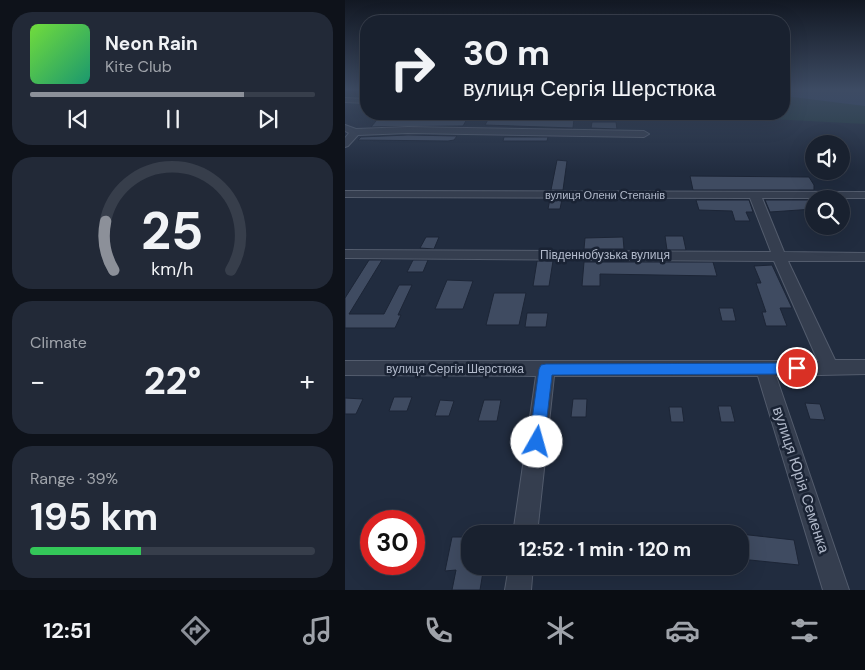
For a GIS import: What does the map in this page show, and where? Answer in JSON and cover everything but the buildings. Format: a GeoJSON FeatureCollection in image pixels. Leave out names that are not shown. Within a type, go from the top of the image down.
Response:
{"type":"FeatureCollection","features":[{"type":"Feature","properties":{"kind":"street"},"geometry":{"type":"LineString","coordinates":[[345,128],[355,132],[408,130],[644,134]]}},
{"type":"Feature","properties":{"kind":"street"},"geometry":{"type":"LineString","coordinates":[[345,144],[355,132]]}},
{"type":"Feature","properties":{"kind":"street","name":"вулиця Олени Степанів"},"geometry":{"type":"LineString","coordinates":[[345,194],[865,195]]}},
{"type":"Feature","properties":{"kind":"street"},"geometry":{"type":"LineString","coordinates":[[755,196],[779,256],[829,367]]}},
{"type":"Feature","properties":{"kind":"street","name":"Південнобузька вулиця"},"geometry":{"type":"LineString","coordinates":[[345,254],[865,257]]}},
{"type":"Feature","properties":{"kind":"street","name":"вулиця Сергія Шерстюка"},"geometry":{"type":"LineString","coordinates":[[345,368],[865,368]]}},
{"type":"Feature","properties":{"kind":"street"},"geometry":{"type":"LineString","coordinates":[[526,525],[546,369]]}},
{"type":"Feature","properties":{"kind":"street","name":"вулиця Юрія Семенка"},"geometry":{"type":"LineString","coordinates":[[765,369],[837,590]]}},
{"type":"Feature","properties":{"kind":"street"},"geometry":{"type":"LineString","coordinates":[[518,590],[520,575]]}},
{"type":"Feature","properties":{"kind":"green space"},"geometry":{"type":"Polygon","coordinates":[[[790,118],[865,118],[865,124],[789,120],[790,118]]]}},
{"type":"Feature","properties":{"kind":"route"},"geometry":{"type":"LineString","coordinates":[[537,442],[546,369],[797,368]]}}]}
